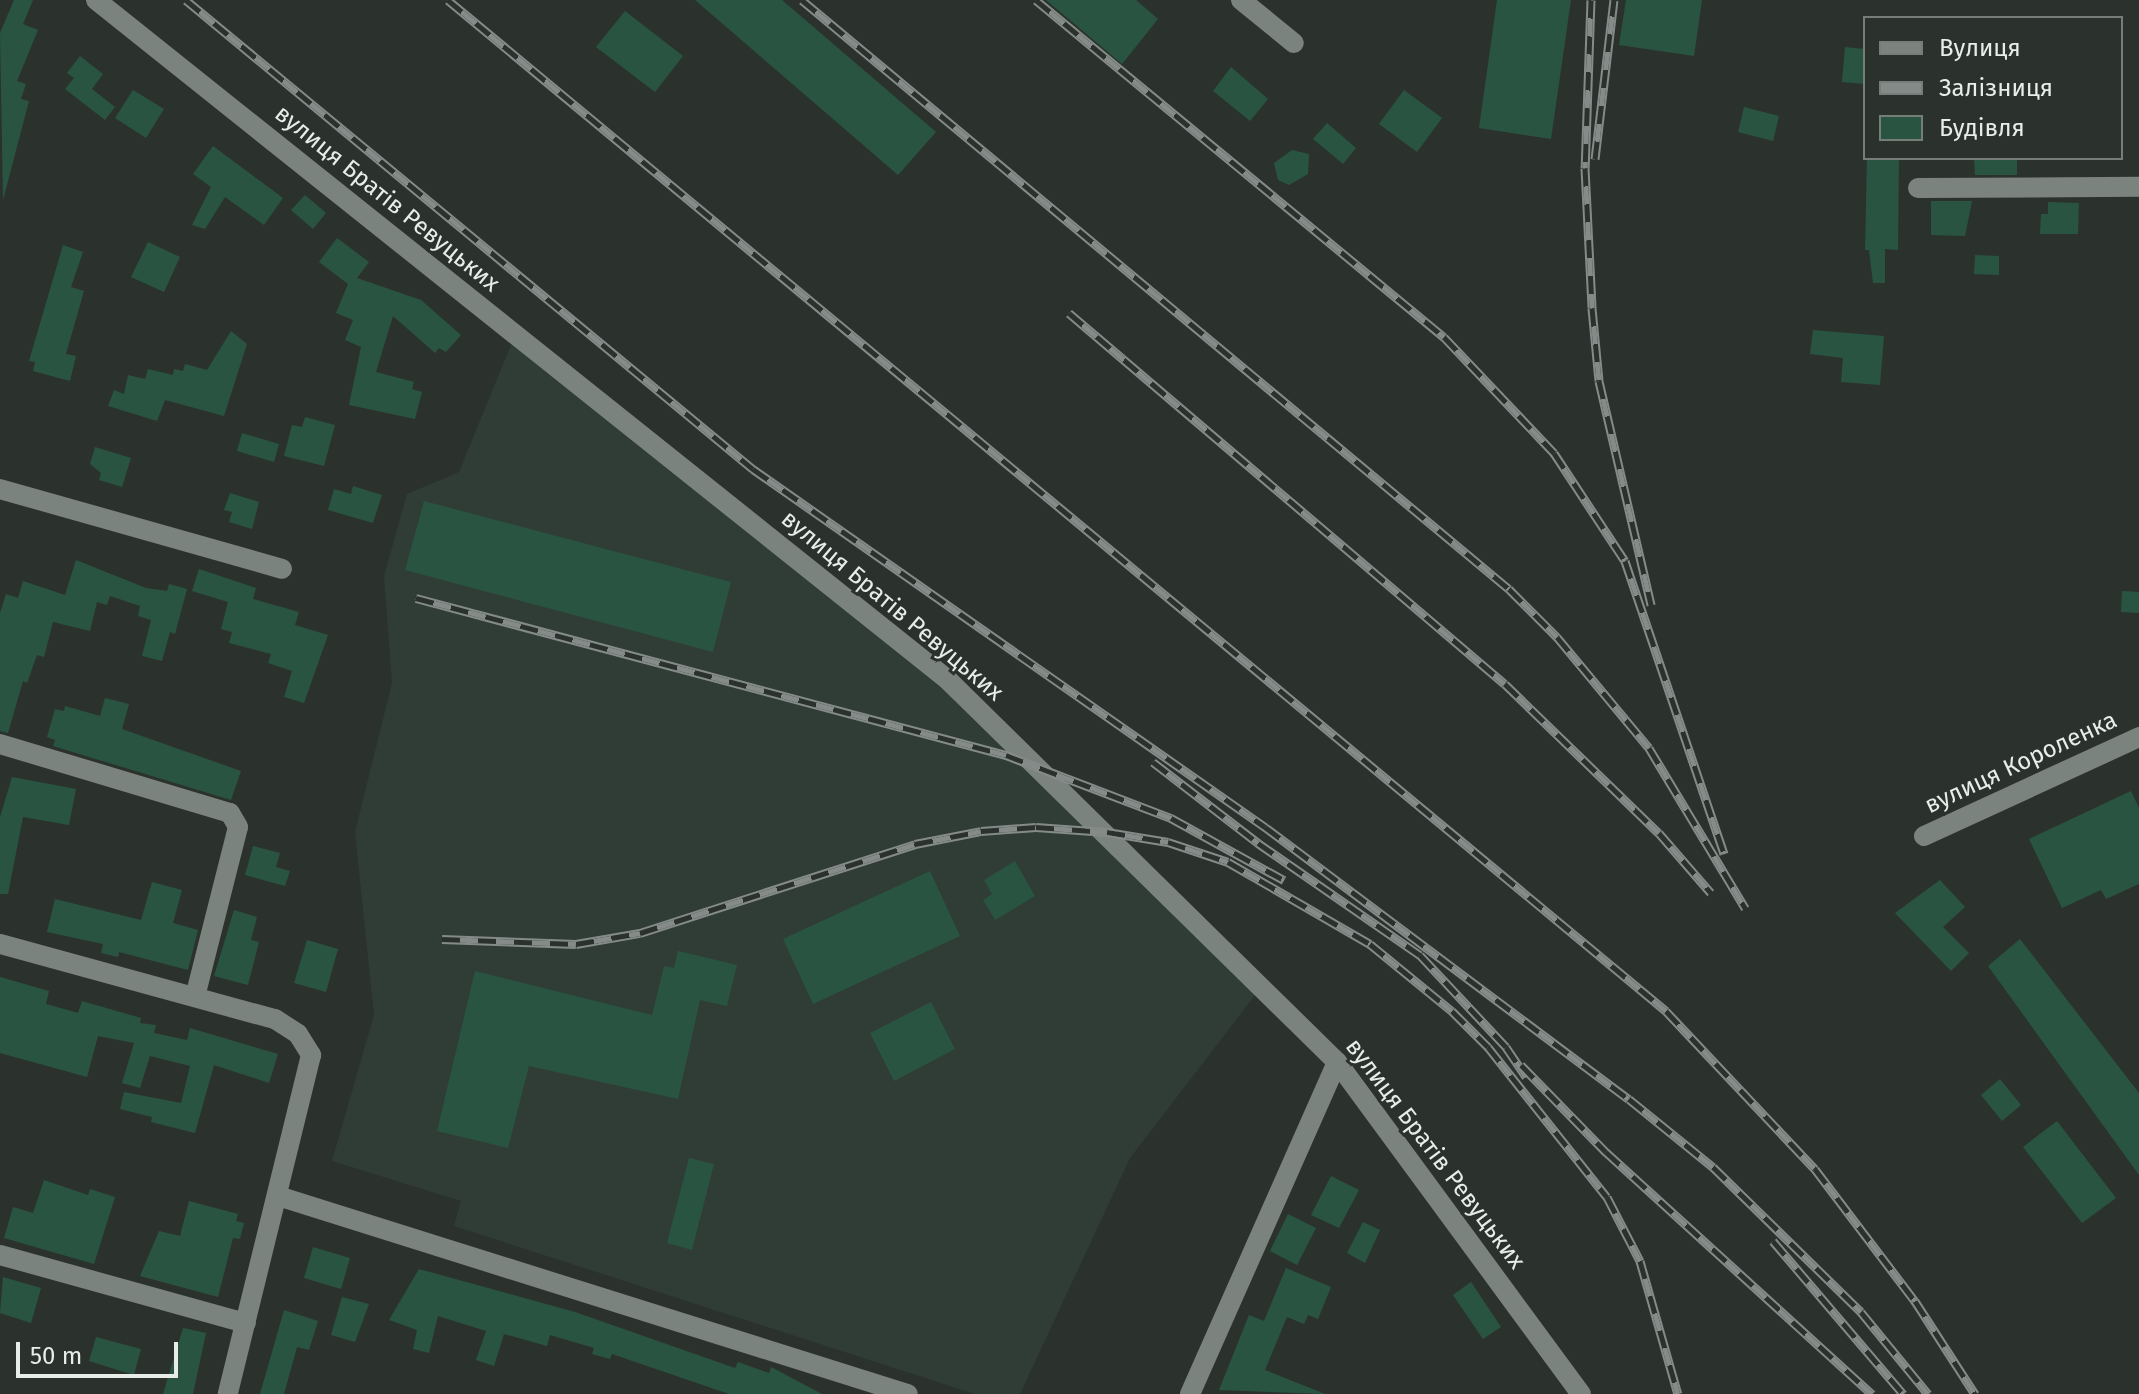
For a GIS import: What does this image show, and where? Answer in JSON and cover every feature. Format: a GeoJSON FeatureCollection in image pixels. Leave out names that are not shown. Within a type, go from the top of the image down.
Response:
{"type":"FeatureCollection","features":[{"type":"Feature","properties":{"kind":"street","name":"вулиця Братів Ревуцьких"},"geometry":{"type":"LineString","coordinates":[[96,0],[948,680],[1337,1062],[1581,1394]]}},
{"type":"Feature","properties":{"kind":"street"},"geometry":{"type":"LineString","coordinates":[[1241,0],[1294,43]]}},
{"type":"Feature","properties":{"kind":"street"},"geometry":{"type":"LineString","coordinates":[[1918,188],[2139,187]]}},
{"type":"Feature","properties":{"kind":"street"},"geometry":{"type":"LineString","coordinates":[[0,489],[282,569]]}},
{"type":"Feature","properties":{"kind":"street","name":"вулиця Короленка"},"geometry":{"type":"LineString","coordinates":[[1924,836],[2139,737]]}},
{"type":"Feature","properties":{"kind":"street"},"geometry":{"type":"LineString","coordinates":[[0,744],[230,813],[238,827],[195,997]]}},
{"type":"Feature","properties":{"kind":"street"},"geometry":{"type":"LineString","coordinates":[[0,944],[275,1019],[298,1034],[311,1055],[228,1394]]}},
{"type":"Feature","properties":{"kind":"street"},"geometry":{"type":"LineString","coordinates":[[1190,1394],[1337,1062]]}},
{"type":"Feature","properties":{"kind":"street"},"geometry":{"type":"LineString","coordinates":[[278,1196],[908,1394]]}},
{"type":"Feature","properties":{"kind":"street"},"geometry":{"type":"LineString","coordinates":[[0,1255],[246,1323]]}},
{"type":"Feature","properties":{"kind":"shaded area"},"geometry":{"type":"Polygon","coordinates":[[[515,335],[948,680],[1262,986],[1130,1158],[1020,1394],[975,1394],[454,1226],[461,1201],[332,1161],[374,1015],[355,832],[392,683],[384,576],[407,494],[459,472],[515,335]]]}},
{"type":"Feature","properties":{"kind":"building"},"geometry":{"type":"Polygon","coordinates":[[[14,0],[33,0],[23,24],[38,30],[17,81],[26,84],[21,99],[29,101],[3,200],[0,33],[14,0]]]}},
{"type":"Feature","properties":{"kind":"building"},"geometry":{"type":"Polygon","coordinates":[[[695,0],[782,0],[936,132],[898,175],[695,0]]]}},
{"type":"Feature","properties":{"kind":"building"},"geometry":{"type":"Polygon","coordinates":[[[1046,0],[1136,0],[1158,19],[1122,64],[1046,0]]]}},
{"type":"Feature","properties":{"kind":"building"},"geometry":{"type":"Polygon","coordinates":[[[1497,0],[1571,0],[1551,139],[1479,128],[1497,0]]]}},
{"type":"Feature","properties":{"kind":"building"},"geometry":{"type":"Polygon","coordinates":[[[1626,0],[1702,0],[1694,56],[1619,45],[1626,0]]]}},
{"type":"Feature","properties":{"kind":"building"},"geometry":{"type":"Polygon","coordinates":[[[625,11],[683,56],[655,92],[596,47],[625,11]]]}},
{"type":"Feature","properties":{"kind":"building"},"geometry":{"type":"Polygon","coordinates":[[[1845,47],[1863,49],[1863,84],[1842,82],[1845,47]]]}},
{"type":"Feature","properties":{"kind":"building"},"geometry":{"type":"Polygon","coordinates":[[[80,56],[103,74],[92,89],[115,107],[105,120],[65,89],[74,78],[67,73],[80,56]]]}},
{"type":"Feature","properties":{"kind":"building"},"geometry":{"type":"Polygon","coordinates":[[[1231,67],[1268,99],[1250,121],[1213,91],[1231,67]]]}},
{"type":"Feature","properties":{"kind":"building"},"geometry":{"type":"Polygon","coordinates":[[[133,90],[164,109],[146,138],[115,118],[133,90]]]}},
{"type":"Feature","properties":{"kind":"building"},"geometry":{"type":"Polygon","coordinates":[[[1404,90],[1442,118],[1417,152],[1379,124],[1404,90]]]}},
{"type":"Feature","properties":{"kind":"building"},"geometry":{"type":"Polygon","coordinates":[[[1744,107],[1779,116],[1773,141],[1738,132],[1744,107]]]}},
{"type":"Feature","properties":{"kind":"building"},"geometry":{"type":"Polygon","coordinates":[[[1327,123],[1356,148],[1343,164],[1313,139],[1327,123]]]}},
{"type":"Feature","properties":{"kind":"building"},"geometry":{"type":"Polygon","coordinates":[[[213,146],[283,198],[264,225],[225,197],[205,229],[192,225],[211,187],[193,174],[213,146]]]}},
{"type":"Feature","properties":{"kind":"building"},"geometry":{"type":"Polygon","coordinates":[[[1292,150],[1309,154],[1308,174],[1289,185],[1278,180],[1274,163],[1292,150]]]}},
{"type":"Feature","properties":{"kind":"building"},"geometry":{"type":"Polygon","coordinates":[[[1867,160],[1899,160],[1898,250],[1885,249],[1885,283],[1873,283],[1869,250],[1865,250],[1867,160]]]}},
{"type":"Feature","properties":{"kind":"building"},"geometry":{"type":"Polygon","coordinates":[[[1974,160],[2017,160],[2017,175],[1975,175],[1974,160]]]}},
{"type":"Feature","properties":{"kind":"building"},"geometry":{"type":"Polygon","coordinates":[[[305,195],[326,213],[313,229],[291,210],[305,195]]]}},
{"type":"Feature","properties":{"kind":"building"},"geometry":{"type":"Polygon","coordinates":[[[1931,201],[1972,201],[1965,236],[1931,235],[1931,201]]]}},
{"type":"Feature","properties":{"kind":"building"},"geometry":{"type":"Polygon","coordinates":[[[2048,202],[2079,203],[2078,234],[2040,234],[2041,214],[2048,214],[2048,202]]]}},
{"type":"Feature","properties":{"kind":"building"},"geometry":{"type":"Polygon","coordinates":[[[337,238],[369,262],[357,278],[421,300],[461,335],[446,352],[439,348],[435,353],[393,316],[376,372],[414,382],[412,389],[422,392],[415,419],[349,405],[361,347],[345,340],[353,320],[336,313],[348,284],[319,262],[337,238]]]}},
{"type":"Feature","properties":{"kind":"building"},"geometry":{"type":"Polygon","coordinates":[[[148,242],[180,257],[164,292],[131,277],[148,242]]]}},
{"type":"Feature","properties":{"kind":"building"},"geometry":{"type":"Polygon","coordinates":[[[63,245],[83,252],[71,287],[84,291],[66,354],[76,356],[70,381],[33,371],[35,362],[29,361],[63,245]]]}},
{"type":"Feature","properties":{"kind":"building"},"geometry":{"type":"Polygon","coordinates":[[[1975,255],[1999,256],[1999,275],[1974,274],[1975,255]]]}},
{"type":"Feature","properties":{"kind":"building"},"geometry":{"type":"Polygon","coordinates":[[[1813,330],[1884,336],[1880,385],[1841,382],[1843,358],[1810,354],[1813,330]]]}},
{"type":"Feature","properties":{"kind":"building"},"geometry":{"type":"Polygon","coordinates":[[[231,331],[247,344],[224,416],[165,400],[157,421],[108,406],[114,390],[124,394],[128,375],[145,379],[148,369],[173,375],[174,369],[183,371],[185,364],[207,370],[231,331]]]}},
{"type":"Feature","properties":{"kind":"building"},"geometry":{"type":"Polygon","coordinates":[[[305,417],[335,425],[324,466],[284,456],[292,425],[302,427],[305,417]]]}},
{"type":"Feature","properties":{"kind":"building"},"geometry":{"type":"Polygon","coordinates":[[[242,433],[279,444],[274,462],[237,451],[242,433]]]}},
{"type":"Feature","properties":{"kind":"building"},"geometry":{"type":"Polygon","coordinates":[[[95,447],[131,458],[122,487],[99,480],[101,473],[90,464],[95,447]]]}},
{"type":"Feature","properties":{"kind":"building"},"geometry":{"type":"Polygon","coordinates":[[[353,486],[382,495],[373,523],[328,510],[334,489],[351,494],[353,486]]]}},
{"type":"Feature","properties":{"kind":"building"},"geometry":{"type":"Polygon","coordinates":[[[230,493],[259,502],[252,529],[229,522],[232,512],[224,510],[230,493]]]}},
{"type":"Feature","properties":{"kind":"building"},"geometry":{"type":"Polygon","coordinates":[[[424,501],[731,582],[713,652],[405,570],[424,501]]]}},
{"type":"Feature","properties":{"kind":"building"},"geometry":{"type":"Polygon","coordinates":[[[76,560],[146,588],[167,591],[169,584],[187,589],[175,634],[170,632],[162,661],[142,656],[151,620],[138,616],[140,606],[110,596],[107,605],[97,602],[90,631],[53,622],[44,657],[37,655],[27,683],[23,681],[8,733],[0,731],[0,613],[6,594],[18,598],[23,581],[65,595],[76,560]]]}},
{"type":"Feature","properties":{"kind":"building"},"geometry":{"type":"Polygon","coordinates":[[[199,569],[256,588],[253,599],[299,612],[295,625],[328,635],[304,703],[284,697],[292,671],[268,663],[271,654],[229,643],[232,632],[221,629],[228,602],[192,591],[199,569]]]}},
{"type":"Feature","properties":{"kind":"building"},"geometry":{"type":"Polygon","coordinates":[[[2122,591],[2139,592],[2139,613],[2121,612],[2122,591]]]}},
{"type":"Feature","properties":{"kind":"building"},"geometry":{"type":"Polygon","coordinates":[[[105,698],[129,704],[122,729],[241,771],[231,800],[53,746],[55,740],[47,737],[55,709],[64,711],[65,706],[100,716],[105,698]]]}},
{"type":"Feature","properties":{"kind":"building"},"geometry":{"type":"Polygon","coordinates":[[[12,777],[76,789],[69,825],[23,817],[8,894],[0,894],[0,817],[12,777]]]}},
{"type":"Feature","properties":{"kind":"building"},"geometry":{"type":"Polygon","coordinates":[[[2131,791],[2139,808],[2139,884],[2106,899],[2101,890],[2062,908],[2029,839],[2131,791]]]}},
{"type":"Feature","properties":{"kind":"building"},"geometry":{"type":"Polygon","coordinates":[[[253,846],[280,853],[276,867],[290,871],[285,886],[245,875],[253,846]]]}},
{"type":"Feature","properties":{"kind":"building"},"geometry":{"type":"Polygon","coordinates":[[[1015,861],[1035,896],[995,920],[983,900],[992,894],[984,880],[1015,861]]]}},
{"type":"Feature","properties":{"kind":"building"},"geometry":{"type":"Polygon","coordinates":[[[930,871],[960,936],[813,1004],[783,939],[930,871]]]}},
{"type":"Feature","properties":{"kind":"building"},"geometry":{"type":"Polygon","coordinates":[[[1940,880],[1965,907],[1943,927],[1969,953],[1951,971],[1895,913],[1940,880]]]}},
{"type":"Feature","properties":{"kind":"building"},"geometry":{"type":"Polygon","coordinates":[[[152,882],[182,890],[173,923],[198,930],[188,970],[119,952],[118,957],[101,953],[103,944],[47,932],[55,899],[141,920],[152,882]]]}},
{"type":"Feature","properties":{"kind":"building"},"geometry":{"type":"Polygon","coordinates":[[[234,910],[257,917],[251,940],[259,942],[248,985],[214,976],[234,910]]]}},
{"type":"Feature","properties":{"kind":"building"},"geometry":{"type":"Polygon","coordinates":[[[2020,939],[2139,1093],[2139,1175],[1988,966],[2020,939]]]}},
{"type":"Feature","properties":{"kind":"building"},"geometry":{"type":"Polygon","coordinates":[[[307,940],[338,949],[326,992],[294,983],[307,940]]]}},
{"type":"Feature","properties":{"kind":"building"},"geometry":{"type":"Polygon","coordinates":[[[678,951],[737,965],[727,1006],[700,1000],[678,1099],[529,1066],[508,1148],[437,1131],[475,971],[652,1015],[664,966],[674,968],[678,951]]]}},
{"type":"Feature","properties":{"kind":"building"},"geometry":{"type":"Polygon","coordinates":[[[0,977],[49,991],[46,1004],[78,1013],[82,1001],[141,1018],[140,1023],[156,1025],[154,1033],[187,1040],[190,1028],[278,1054],[269,1083],[214,1065],[195,1133],[151,1122],[152,1117],[120,1109],[124,1092],[181,1103],[190,1066],[150,1056],[140,1088],[122,1083],[134,1043],[98,1036],[87,1077],[0,1053],[0,977]]]}},
{"type":"Feature","properties":{"kind":"building"},"geometry":{"type":"Polygon","coordinates":[[[931,1002],[955,1049],[894,1081],[870,1033],[931,1002]]]}},
{"type":"Feature","properties":{"kind":"building"},"geometry":{"type":"Polygon","coordinates":[[[2000,1079],[2021,1105],[2002,1121],[1981,1095],[2000,1079]]]}},
{"type":"Feature","properties":{"kind":"building"},"geometry":{"type":"Polygon","coordinates":[[[2057,1121],[2116,1198],[2082,1223],[2023,1147],[2057,1121]]]}},
{"type":"Feature","properties":{"kind":"building"},"geometry":{"type":"Polygon","coordinates":[[[689,1158],[714,1164],[692,1250],[667,1243],[689,1158]]]}},
{"type":"Feature","properties":{"kind":"building"},"geometry":{"type":"Polygon","coordinates":[[[1331,1176],[1359,1190],[1339,1228],[1311,1215],[1331,1176]]]}},
{"type":"Feature","properties":{"kind":"building"},"geometry":{"type":"Polygon","coordinates":[[[44,1180],[88,1195],[90,1189],[115,1197],[94,1264],[4,1238],[13,1207],[33,1213],[44,1180]]]}},
{"type":"Feature","properties":{"kind":"building"},"geometry":{"type":"Polygon","coordinates":[[[189,1201],[238,1214],[236,1221],[244,1223],[240,1239],[233,1238],[218,1297],[140,1276],[159,1231],[180,1236],[189,1201]]]}},
{"type":"Feature","properties":{"kind":"building"},"geometry":{"type":"Polygon","coordinates":[[[1288,1214],[1316,1228],[1297,1265],[1270,1251],[1288,1214]]]}},
{"type":"Feature","properties":{"kind":"building"},"geometry":{"type":"Polygon","coordinates":[[[1363,1222],[1380,1230],[1365,1263],[1347,1253],[1363,1222]]]}},
{"type":"Feature","properties":{"kind":"building"},"geometry":{"type":"Polygon","coordinates":[[[313,1247],[350,1258],[341,1289],[304,1278],[313,1247]]]}},
{"type":"Feature","properties":{"kind":"building"},"geometry":{"type":"Polygon","coordinates":[[[1286,1268],[1331,1287],[1318,1319],[1308,1315],[1304,1324],[1287,1317],[1265,1370],[1325,1394],[1219,1390],[1249,1315],[1264,1321],[1286,1268]]]}},
{"type":"Feature","properties":{"kind":"building"},"geometry":{"type":"Polygon","coordinates":[[[419,1269],[575,1312],[735,1368],[738,1362],[769,1373],[771,1367],[822,1394],[729,1394],[612,1354],[610,1359],[592,1354],[594,1348],[550,1335],[547,1346],[504,1334],[494,1366],[476,1360],[486,1331],[438,1316],[429,1353],[413,1349],[417,1330],[389,1320],[419,1269]]]}},
{"type":"Feature","properties":{"kind":"building"},"geometry":{"type":"Polygon","coordinates":[[[3,1277],[41,1288],[31,1323],[0,1313],[3,1277]]]}},
{"type":"Feature","properties":{"kind":"building"},"geometry":{"type":"Polygon","coordinates":[[[1471,1282],[1501,1327],[1483,1339],[1453,1295],[1471,1282]]]}},
{"type":"Feature","properties":{"kind":"building"},"geometry":{"type":"Polygon","coordinates":[[[342,1297],[369,1304],[355,1342],[331,1335],[342,1297]]]}},
{"type":"Feature","properties":{"kind":"building"},"geometry":{"type":"Polygon","coordinates":[[[284,1310],[318,1321],[309,1350],[297,1347],[284,1394],[260,1394],[284,1310]]]}},
{"type":"Feature","properties":{"kind":"building"},"geometry":{"type":"Polygon","coordinates":[[[183,1328],[206,1333],[193,1394],[163,1394],[183,1328]]]}},
{"type":"Feature","properties":{"kind":"building"},"geometry":{"type":"Polygon","coordinates":[[[96,1337],[141,1349],[134,1375],[89,1361],[96,1337]]]}},
{"type":"Feature","properties":{"kind":"railway"},"geometry":{"type":"LineString","coordinates":[[186,0],[753,469],[1265,827],[1629,1099],[1713,1167],[1861,1312],[1928,1394]]}},
{"type":"Feature","properties":{"kind":"railway"},"geometry":{"type":"LineString","coordinates":[[448,0],[1666,1011],[1815,1169],[1915,1301],[1975,1394]]}},
{"type":"Feature","properties":{"kind":"railway"},"geometry":{"type":"LineString","coordinates":[[802,0],[1509,589],[1557,637],[1649,748],[1745,908]]}},
{"type":"Feature","properties":{"kind":"railway"},"geometry":{"type":"LineString","coordinates":[[1036,0],[1444,337],[1554,453],[1625,561],[1724,854]]}},
{"type":"Feature","properties":{"kind":"railway"},"geometry":{"type":"LineString","coordinates":[[1591,0],[1585,168],[1599,381],[1651,605]]}},
{"type":"Feature","properties":{"kind":"railway"},"geometry":{"type":"LineString","coordinates":[[1595,159],[1614,0]]}},
{"type":"Feature","properties":{"kind":"railway"},"geometry":{"type":"LineString","coordinates":[[1069,313],[1505,684],[1659,833],[1711,893]]}},
{"type":"Feature","properties":{"kind":"railway"},"geometry":{"type":"LineString","coordinates":[[416,598],[1006,755],[1171,818],[1284,880]]}},
{"type":"Feature","properties":{"kind":"railway"},"geometry":{"type":"LineString","coordinates":[[1153,762],[1258,843],[1420,955],[1506,1047],[1526,1077]]}},
{"type":"Feature","properties":{"kind":"railway"},"geometry":{"type":"LineString","coordinates":[[442,939],[576,944],[640,933],[915,844],[981,831],[1036,827],[1107,832],[1168,842],[1228,862],[1370,944],[1452,1011],[1488,1047],[1607,1197],[1640,1261],[1678,1394]]}},
{"type":"Feature","properties":{"kind":"railway"},"geometry":{"type":"LineString","coordinates":[[1521,1065],[1606,1152],[1872,1394]]}},
{"type":"Feature","properties":{"kind":"railway"},"geometry":{"type":"LineString","coordinates":[[1773,1241],[1903,1394]]}}]}
